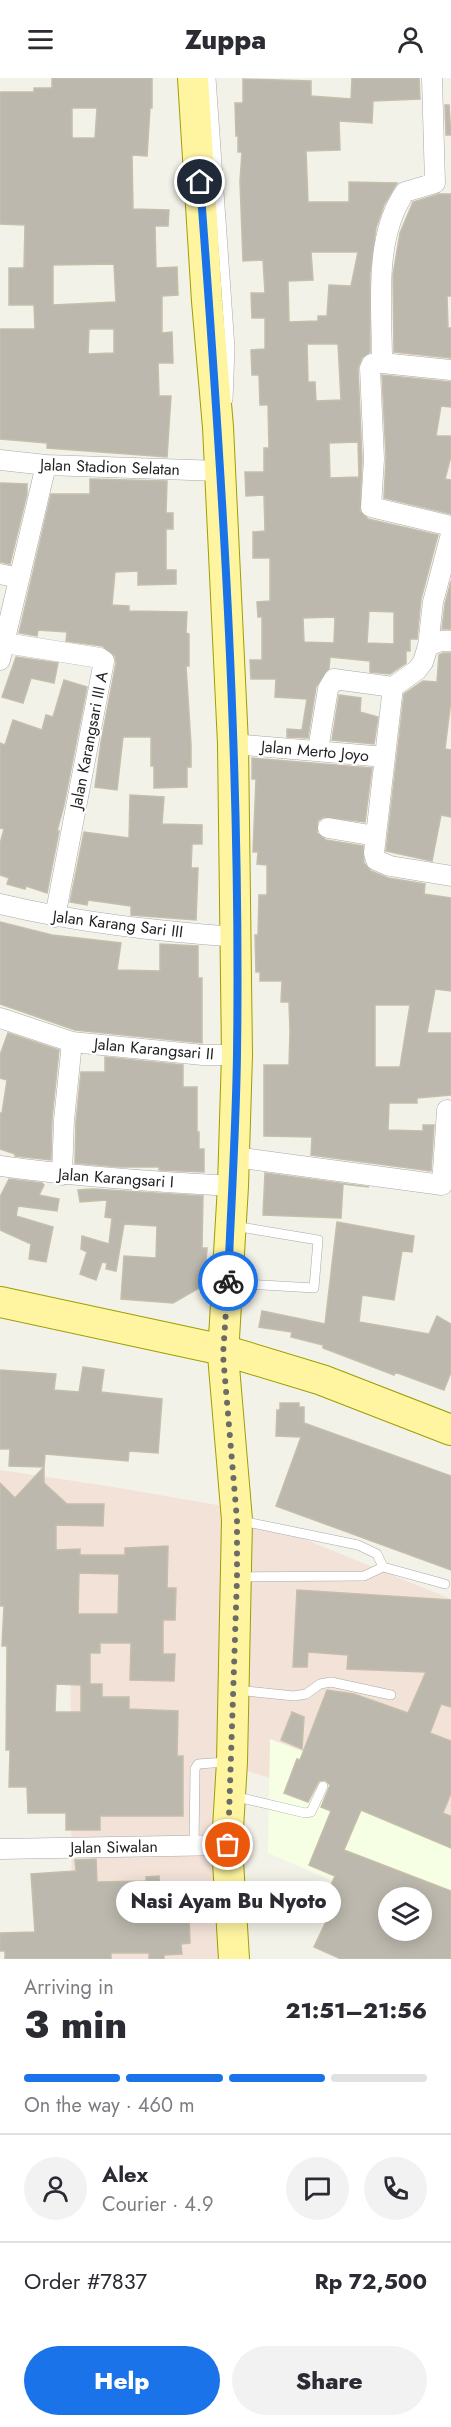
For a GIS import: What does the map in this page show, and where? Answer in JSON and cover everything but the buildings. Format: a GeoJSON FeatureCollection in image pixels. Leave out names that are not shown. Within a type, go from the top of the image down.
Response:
{"type":"FeatureCollection","features":[{"type":"Feature","properties":{"kind":"main road"},"geometry":{"type":"LineString","coordinates":[[193,78],[208,163],[221,348],[218,427],[234,744],[237,1055],[231,1226],[223,1350],[237,1520],[228,1845],[234,1959]]}},
{"type":"Feature","properties":{"kind":"main road"},"geometry":{"type":"LineString","coordinates":[[1,1302],[223,1350],[322,1380],[451,1430]]}},
{"type":"Feature","properties":{"kind":"street"},"geometry":{"type":"LineString","coordinates":[[382,363],[380,293],[387,230],[405,192],[443,186],[432,78]]}},
{"type":"Feature","properties":{"kind":"street"},"geometry":{"type":"LineString","coordinates":[[451,370],[382,363],[372,364],[370,368],[374,459],[370,506],[451,526]]}},
{"type":"Feature","properties":{"kind":"street","name":"Jalan Stadion Selatan"},"geometry":{"type":"LineString","coordinates":[[0,460],[46,465],[220,471]]}},
{"type":"Feature","properties":{"kind":"street"},"geometry":{"type":"LineString","coordinates":[[2,652],[10,576],[46,465]]}},
{"type":"Feature","properties":{"kind":"street"},"geometry":{"type":"LineString","coordinates":[[318,750],[328,688],[334,679],[393,687],[417,670],[423,662],[428,646],[433,602],[451,534]]}},
{"type":"Feature","properties":{"kind":"street"},"geometry":{"type":"LineString","coordinates":[[428,646],[441,641],[451,641]]}},
{"type":"Feature","properties":{"kind":"street","name":"Jalan Karangsari III A"},"geometry":{"type":"LineString","coordinates":[[2,652],[100,658],[104,664],[55,917]]}},
{"type":"Feature","properties":{"kind":"street"},"geometry":{"type":"LineString","coordinates":[[385,757],[393,687]]}},
{"type":"Feature","properties":{"kind":"street","name":"Jalan Merto Joyo"},"geometry":{"type":"LineString","coordinates":[[234,744],[385,757],[374,853],[376,860],[390,866],[451,876]]}},
{"type":"Feature","properties":{"kind":"street"},"geometry":{"type":"LineString","coordinates":[[328,828],[376,836]]}},
{"type":"Feature","properties":{"kind":"street","name":"Jalan Karang Sari III"},"geometry":{"type":"LineString","coordinates":[[0,904],[55,917],[146,931],[237,937]]}},
{"type":"Feature","properties":{"kind":"street","name":"Jalan Karangsari II"},"geometry":{"type":"LineString","coordinates":[[0,1018],[72,1042],[203,1056],[237,1055]]}},
{"type":"Feature","properties":{"kind":"street","name":"Jalan Karangsari II"},"geometry":{"type":"LineString","coordinates":[[62,1175],[64,1120],[72,1042]]}},
{"type":"Feature","properties":{"kind":"street","name":"Jalan Karangsari I"},"geometry":{"type":"LineString","coordinates":[[0,1166],[62,1175],[162,1184],[233,1172],[442,1185],[444,1110]]}},
{"type":"Feature","properties":{"kind":"street","name":"Jalan Siwalan"},"geometry":{"type":"LineString","coordinates":[[0,1849],[228,1845]]}},
{"type":"Feature","properties":{"kind":"lane"},"geometry":{"type":"LineString","coordinates":[[208,163],[211,78]]}},
{"type":"Feature","properties":{"kind":"lane"},"geometry":{"type":"LineString","coordinates":[[228,1283],[314,1288],[318,1240],[231,1226]]}},
{"type":"Feature","properties":{"kind":"lane"},"geometry":{"type":"LineString","coordinates":[[237,1520],[358,1545],[377,1554],[383,1567]]}},
{"type":"Feature","properties":{"kind":"lane"},"geometry":{"type":"LineString","coordinates":[[237,1578],[364,1576],[383,1567],[445,1584]]}},
{"type":"Feature","properties":{"kind":"lane"},"geometry":{"type":"LineString","coordinates":[[234,1690],[294,1696],[306,1694],[320,1684],[331,1682],[391,1695]]}},
{"type":"Feature","properties":{"kind":"lane"},"geometry":{"type":"LineString","coordinates":[[194,1846],[195,1769],[198,1764],[232,1762]]}},
{"type":"Feature","properties":{"kind":"lane"},"geometry":{"type":"LineString","coordinates":[[231,1796],[305,1813],[311,1812],[323,1786]]}},
{"type":"Feature","properties":{"kind":"shaded area"},"geometry":{"type":"Polygon","coordinates":[[[0,1470],[223,1506],[451,1599],[451,1836],[229,1765],[219,1959],[72,1959],[70,1597],[0,1592],[0,1470]]]}},
{"type":"Feature","properties":{"kind":"shaded area"},"geometry":{"type":"Polygon","coordinates":[[[270,1739],[331,1762],[330,1766],[451,1815],[451,1927],[432,1919],[432,1887],[378,1887],[378,1901],[268,1853],[270,1739]]]}},
{"type":"Feature","properties":{"kind":"way so far"},"geometry":{"type":"LineString","coordinates":[[228,1281],[223,1355],[237,1520],[237,1578],[228,1845]]}},
{"type":"Feature","properties":{"kind":"place","name":"Nasi Ayam Bu Nyoto"},"geometry":{"type":"Point","coordinates":[228,1845]}},
{"type":"Feature","properties":{"kind":"route"},"geometry":{"type":"LineString","coordinates":[[200,182],[218,427],[234,744],[237,1055],[228,1281]]}}]}
